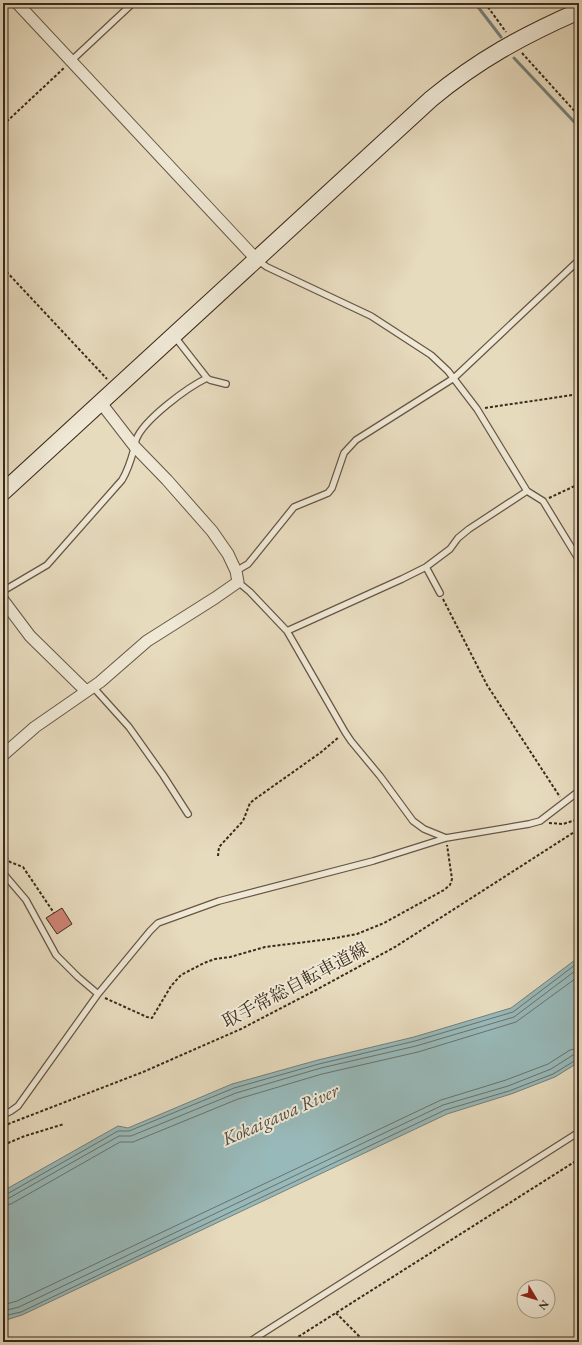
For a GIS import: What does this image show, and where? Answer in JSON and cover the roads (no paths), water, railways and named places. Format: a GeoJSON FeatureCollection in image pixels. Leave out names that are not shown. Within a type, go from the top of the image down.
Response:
{"type":"FeatureCollection","features":[{"type":"Feature","properties":{"kind":"street"},"geometry":{"type":"LineString","coordinates":[[17,3],[257,260]]}},
{"type":"Feature","properties":{"kind":"street"},"geometry":{"type":"LineString","coordinates":[[3,492],[431,99],[470,69],[513,43],[538,29],[579,11]]}},
{"type":"Feature","properties":{"kind":"street"},"geometry":{"type":"LineString","coordinates":[[3,755],[35,727],[113,672],[147,641],[215,598],[237,576],[228,554],[212,531],[167,480],[135,447],[100,402]]}},
{"type":"Feature","properties":{"kind":"street"},"geometry":{"type":"LineString","coordinates":[[3,600],[30,636],[89,689]]}},
{"type":"Feature","properties":{"kind":"lane"},"geometry":{"type":"LineString","coordinates":[[71,61],[133,3]]}},
{"type":"Feature","properties":{"kind":"lane"},"geometry":{"type":"LineString","coordinates":[[257,260],[273,270],[371,316],[431,355],[454,378],[477,409],[527,491],[543,501],[579,560]]}},
{"type":"Feature","properties":{"kind":"lane"},"geometry":{"type":"LineString","coordinates":[[446,838],[424,829],[413,821],[380,776],[351,742],[287,631],[237,576],[294,508],[328,493],[332,488],[344,453],[356,440],[454,378],[579,260]]}},
{"type":"Feature","properties":{"kind":"lane"},"geometry":{"type":"LineString","coordinates":[[173,335],[207,378],[226,384]]}},
{"type":"Feature","properties":{"kind":"lane"},"geometry":{"type":"LineString","coordinates":[[3,591],[47,565],[56,556],[122,480],[130,464],[135,447],[135,441],[138,435],[154,417],[182,393],[196,383],[207,378]]}},
{"type":"Feature","properties":{"kind":"lane"},"geometry":{"type":"LineString","coordinates":[[287,631],[402,579],[426,566],[450,549],[458,538],[469,529],[527,491]]}},
{"type":"Feature","properties":{"kind":"lane"},"geometry":{"type":"LineString","coordinates":[[426,566],[440,593]]}},
{"type":"Feature","properties":{"kind":"lane"},"geometry":{"type":"LineString","coordinates":[[89,689],[129,727],[188,814]]}},
{"type":"Feature","properties":{"kind":"lane"},"geometry":{"type":"LineString","coordinates":[[3,1115],[18,1106],[98,994],[158,923],[219,901],[373,861],[446,838],[540,821],[579,791]]}},
{"type":"Feature","properties":{"kind":"lane"},"geometry":{"type":"LineString","coordinates":[[3,873],[26,900],[56,955],[98,994]]}},
{"type":"Feature","properties":{"kind":"lane"},"geometry":{"type":"LineString","coordinates":[[249,1342],[579,1132]]}},
{"type":"Feature","properties":{"kind":"water","name":"Kokaigawa River"},"geometry":{"type":"Polygon","coordinates":[[[579,957],[579,1062],[555,1077],[511,1094],[447,1114],[22,1315],[3,1321],[3,1191],[118,1126],[128,1128],[232,1084],[318,1060],[414,1037],[511,1008],[579,957]]]}},
{"type":"Feature","properties":{"kind":"waterway"},"geometry":{"type":"LineString","coordinates":[[475,3],[501,37]]}},
{"type":"Feature","properties":{"kind":"waterway"},"geometry":{"type":"LineString","coordinates":[[514,58],[579,127]]}},
{"type":"Feature","properties":{"kind":"waterway"},"geometry":{"type":"LineString","coordinates":[[572,270],[579,264]]}}]}
